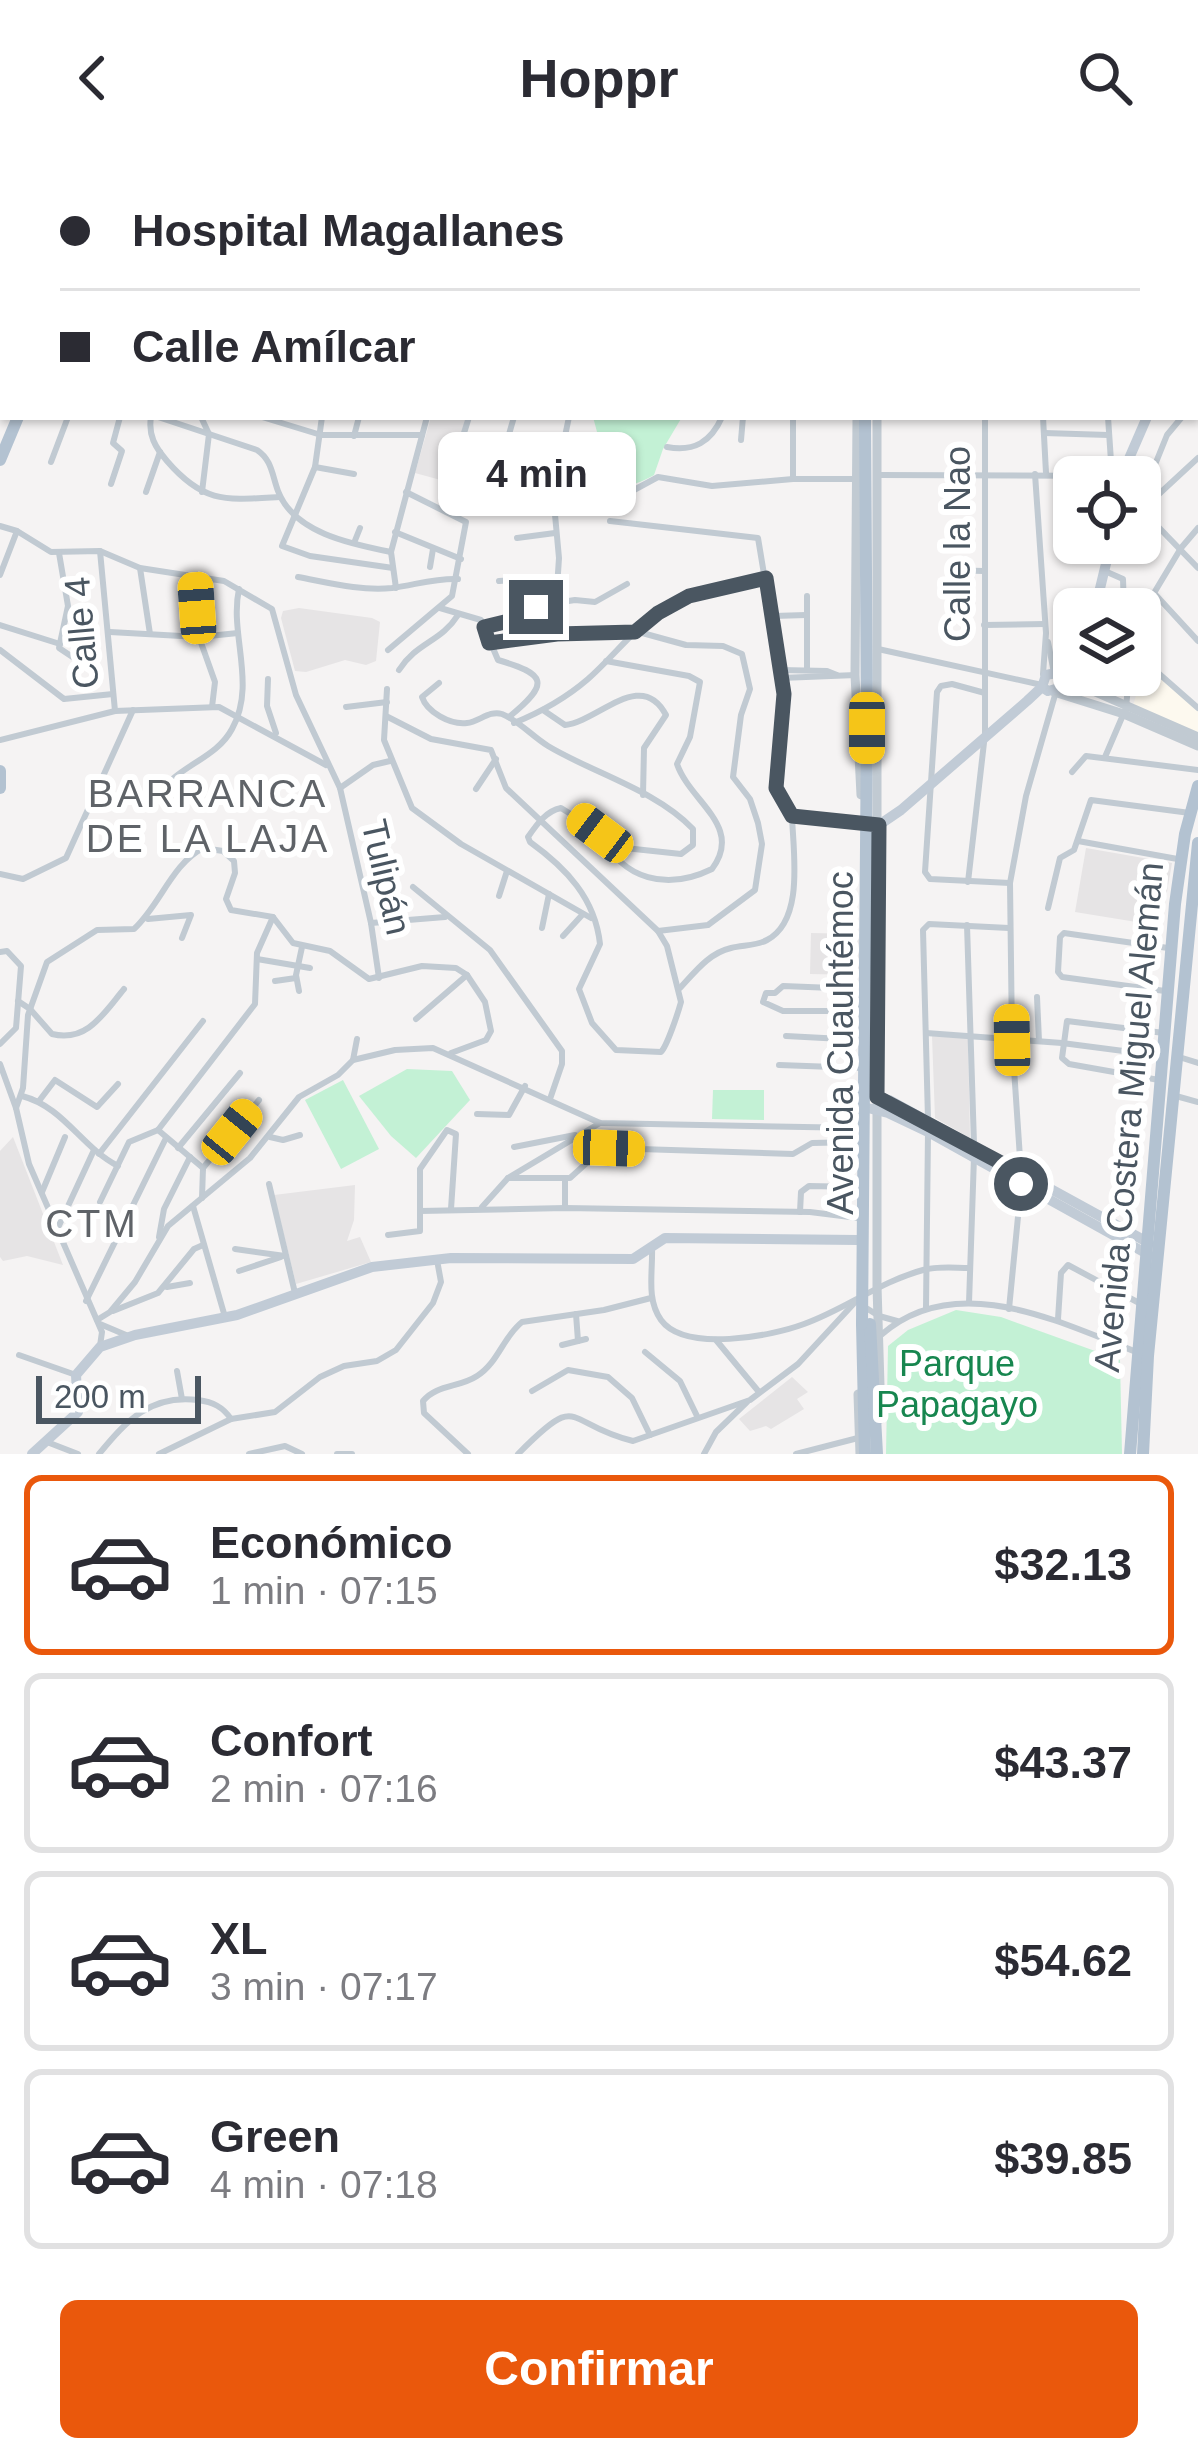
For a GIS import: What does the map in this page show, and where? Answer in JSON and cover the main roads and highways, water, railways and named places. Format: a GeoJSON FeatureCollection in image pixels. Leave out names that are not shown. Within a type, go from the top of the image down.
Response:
{"type":"FeatureCollection","features":[{"type":"Feature","properties":{"kind":"main road"},"geometry":{"type":"LineString","coordinates":[[0,460],[13,420]]}},
{"type":"Feature","properties":{"kind":"main road","name":"Avenida Cuauhtémoc"},"geometry":{"type":"LineString","coordinates":[[862,1454],[870,1321],[873,723],[864,675],[871,420]]}},
{"type":"Feature","properties":{"kind":"main road"},"geometry":{"type":"LineString","coordinates":[[1130,456],[1146,420]]}},
{"type":"Feature","properties":{"kind":"main road"},"geometry":{"type":"LineString","coordinates":[[862,823],[879,825],[928,788],[1053,677]]}},
{"type":"Feature","properties":{"kind":"main road"},"geometry":{"type":"LineString","coordinates":[[0,771],[0,788]]}},
{"type":"Feature","properties":{"kind":"main road","name":"Avenida Costera Miguel Alemán"},"geometry":{"type":"LineString","coordinates":[[1143,1454],[1141,1304],[1176,1096],[1183,997],[1192,953],[1190,813],[1198,786]]}},
{"type":"Feature","properties":{"kind":"main road","name":"Avenida Costera Miguel Alemán"},"geometry":{"type":"LineString","coordinates":[[1130,1454],[1152,1251],[1167,991],[1172,948],[1198,843]]}},
{"type":"Feature","properties":{"kind":"main road"},"geometry":{"type":"LineString","coordinates":[[860,1099],[928,1127],[1152,1251]]}},
{"type":"Feature","properties":{"kind":"main road"},"geometry":{"type":"LineString","coordinates":[[32,1454],[78,1412],[76,1375],[100,1347],[225,1317],[372,1267],[437,1260],[633,1259],[665,1238],[858,1240]]}},
{"type":"Feature","properties":{"kind":"main road","name":"Avenida Cuauhtémoc"},"geometry":{"type":"LineString","coordinates":[[870,1321],[880,1454]]}},
{"type":"Feature","properties":{"kind":"district","name":"BARRANCA DE LA LAJA"},"geometry":{"type":"Point","coordinates":[208,816]}},
{"type":"Feature","properties":{"kind":"district","name":"CTM"},"geometry":{"type":"Point","coordinates":[92,1223]}},
{"type":"Feature","properties":{"kind":"park label","name":"Parque Papagayo"},"geometry":{"type":"Point","coordinates":[957,1384]}}]}
